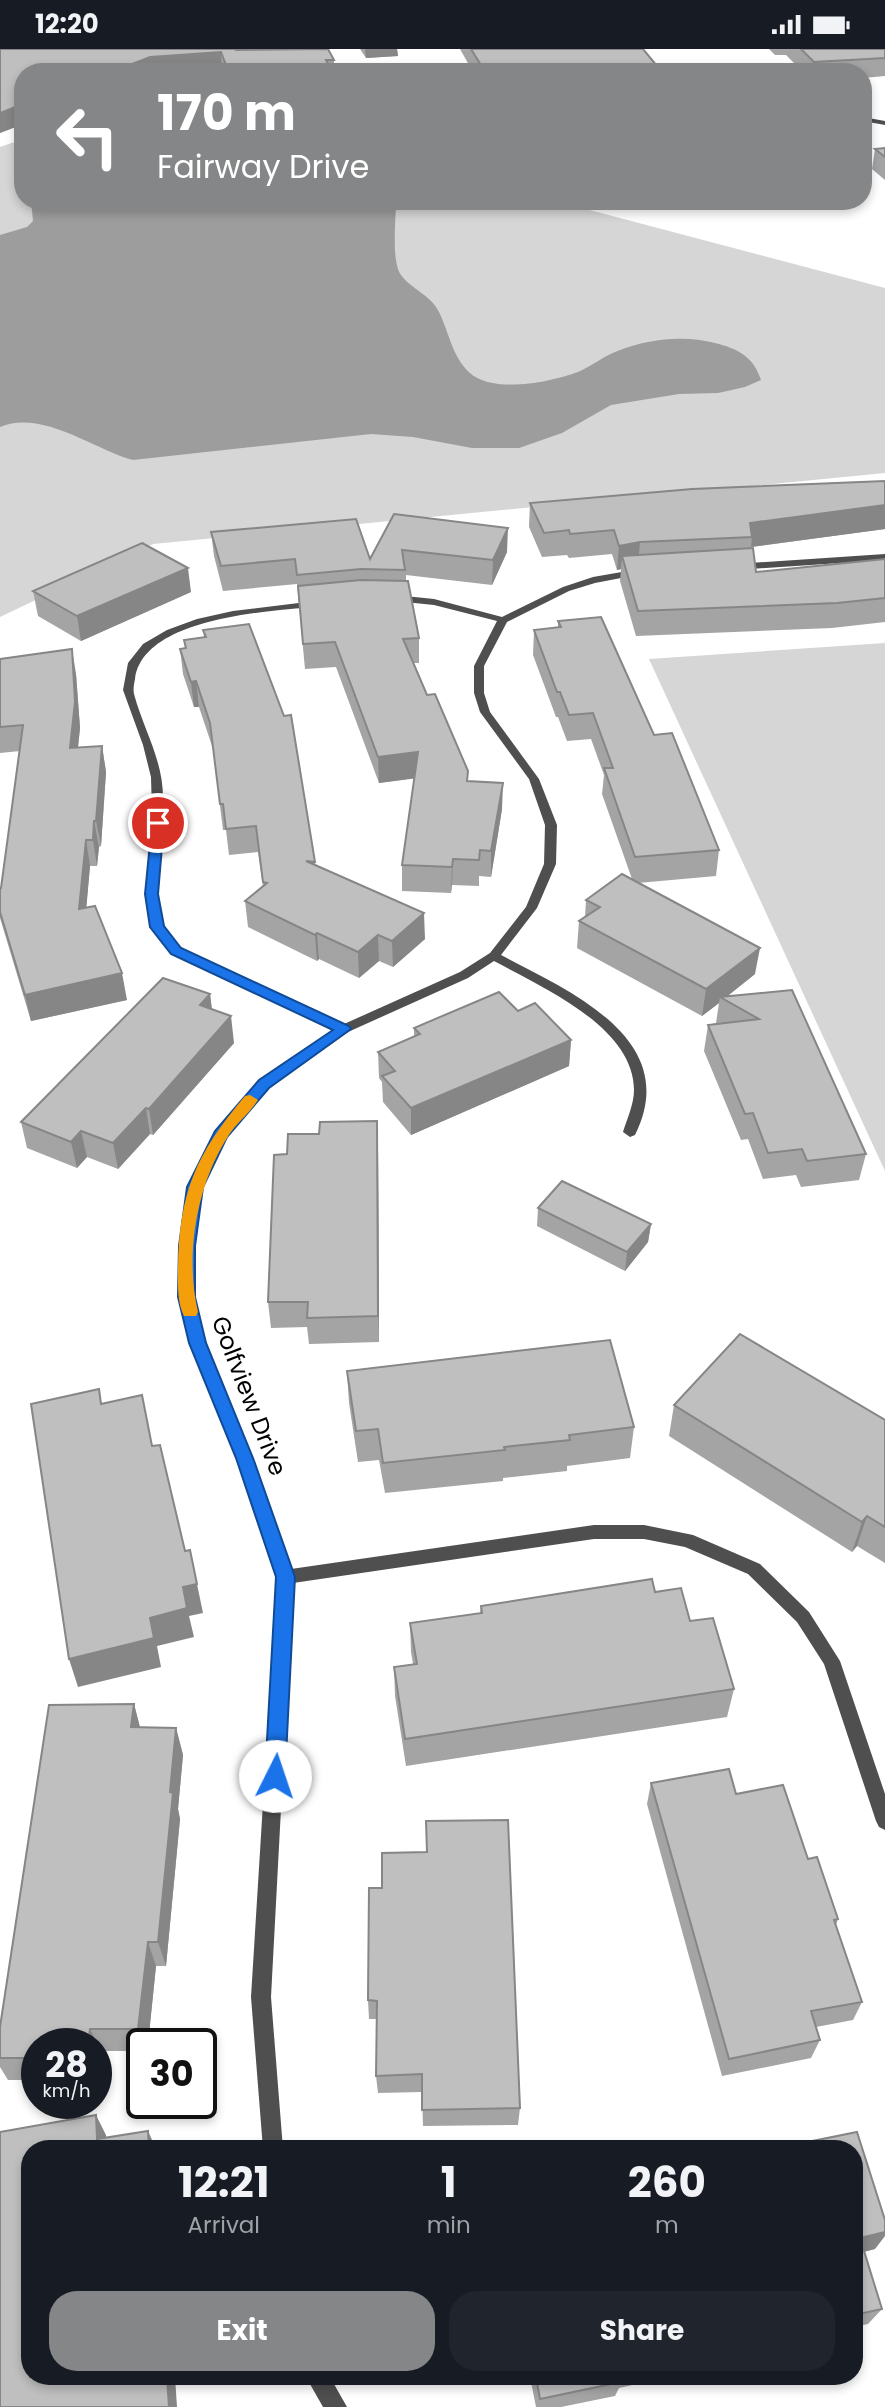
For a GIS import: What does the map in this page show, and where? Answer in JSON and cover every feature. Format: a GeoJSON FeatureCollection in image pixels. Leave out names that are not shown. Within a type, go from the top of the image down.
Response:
{"type":"FeatureCollection","features":[{"type":"Feature","properties":{"kind":"street"},"geometry":{"type":"LineString","coordinates":[[717,568],[885,557]]}},
{"type":"Feature","properties":{"kind":"street"},"geometry":{"type":"LineString","coordinates":[[383,597],[434,602],[503,620],[566,589],[593,580],[650,572]]}},
{"type":"Feature","properties":{"kind":"street"},"geometry":{"type":"LineString","coordinates":[[323,603],[233,612],[186,624],[155,641],[140,655],[129,676],[128,690],[149,745],[159,792],[152,894],[157,927],[176,951],[344,1029]]}},
{"type":"Feature","properties":{"kind":"street","name":"Golfview Drive"},"geometry":{"type":"LineString","coordinates":[[272,2140],[261,1997],[285,1577],[244,1458],[197,1343],[187,1297],[187,1246],[195,1187],[221,1134],[264,1084],[344,1029],[464,975],[494,956],[531,908],[552,854],[551,825],[534,779],[492,724],[479,693],[479,666],[503,620]]}},
{"type":"Feature","properties":{"kind":"street"},"geometry":{"type":"LineString","coordinates":[[494,956],[583,1006],[617,1034],[634,1060],[641,1089],[630,1132]]}},
{"type":"Feature","properties":{"kind":"street"},"geometry":{"type":"LineString","coordinates":[[285,1577],[594,1532],[644,1532],[687,1540],[754,1569],[803,1617],[831,1661],[885,1821]]}},
{"type":"Feature","properties":{"kind":"street"},"geometry":{"type":"LineString","coordinates":[[322,2385],[336,2407]]}},
{"type":"Feature","properties":{"kind":"shaded area"},"geometry":{"type":"Polygon","coordinates":[[[14,142],[14,210],[590,210],[885,288],[885,473],[153,544],[0,617],[0,147],[14,142]]]}},
{"type":"Feature","properties":{"kind":"shaded area"},"geometry":{"type":"Polygon","coordinates":[[[32,210],[396,210],[395,250],[398,269],[405,280],[435,306],[459,360],[470,373],[480,379],[507,385],[538,382],[578,372],[632,346],[657,340],[694,339],[740,352],[754,366],[761,380],[718,393],[679,394],[611,405],[562,433],[519,448],[472,448],[413,437],[371,434],[133,460],[50,427],[16,423],[0,427],[0,235],[27,227],[33,221],[32,210]]]}},
{"type":"Feature","properties":{"kind":"shaded area"},"geometry":{"type":"Polygon","coordinates":[[[885,643],[885,1171],[649,659],[885,643]]]}},
{"type":"Feature","properties":{"kind":"building"},"geometry":{"type":"Polygon","coordinates":[[[0,49],[328,49],[334,60],[326,60],[328,63],[225,63],[221,52],[150,57],[135,63],[14,63],[14,108],[0,113],[0,49]]]}},
{"type":"Feature","properties":{"kind":"building"},"geometry":{"type":"Polygon","coordinates":[[[471,49],[643,49],[655,63],[480,63],[471,49]]]}},
{"type":"Feature","properties":{"kind":"building"},"geometry":{"type":"Polygon","coordinates":[[[801,49],[885,49],[885,58],[814,62],[801,49]]]}},
{"type":"Feature","properties":{"kind":"building"},"geometry":{"type":"Polygon","coordinates":[[[885,148],[885,157],[875,149],[885,148]]]}},
{"type":"Feature","properties":{"kind":"building"},"geometry":{"type":"Polygon","coordinates":[[[885,481],[885,505],[750,523],[752,537],[640,542],[619,546],[614,530],[570,534],[569,530],[544,533],[530,503],[692,489],[885,481]]]}},
{"type":"Feature","properties":{"kind":"building"},"geometry":{"type":"Polygon","coordinates":[[[394,514],[508,528],[493,560],[402,550],[405,570],[361,569],[297,575],[295,559],[221,566],[211,532],[356,519],[370,559],[394,514]]]}},
{"type":"Feature","properties":{"kind":"building"},"geometry":{"type":"Polygon","coordinates":[[[142,543],[188,568],[77,616],[33,591],[142,543]]]}},
{"type":"Feature","properties":{"kind":"building"},"geometry":{"type":"Polygon","coordinates":[[[753,548],[756,572],[885,559],[885,598],[837,603],[638,611],[622,556],[753,548]]]}},
{"type":"Feature","properties":{"kind":"building"},"geometry":{"type":"Polygon","coordinates":[[[361,580],[408,581],[419,638],[403,639],[427,695],[435,694],[468,771],[467,781],[503,783],[491,851],[480,850],[479,860],[453,859],[452,867],[402,865],[418,752],[378,757],[335,642],[303,644],[298,586],[361,580]]]}},
{"type":"Feature","properties":{"kind":"building"},"geometry":{"type":"Polygon","coordinates":[[[601,617],[654,735],[672,733],[719,850],[635,857],[604,768],[613,768],[593,713],[569,715],[560,692],[557,692],[534,630],[561,627],[558,621],[601,617]]]}},
{"type":"Feature","properties":{"kind":"building"},"geometry":{"type":"Polygon","coordinates":[[[249,624],[284,716],[291,715],[315,862],[306,861],[424,913],[392,941],[378,935],[358,952],[317,933],[315,935],[245,901],[267,883],[263,882],[256,826],[226,829],[223,804],[220,804],[210,723],[196,681],[191,682],[180,649],[186,648],[184,640],[206,637],[203,630],[249,624]]]}},
{"type":"Feature","properties":{"kind":"building"},"geometry":{"type":"Polygon","coordinates":[[[72,649],[75,702],[70,748],[102,746],[96,821],[93,840],[86,840],[79,909],[95,906],[122,973],[25,995],[0,912],[0,889],[23,725],[0,727],[0,659],[72,649]]]}},
{"type":"Feature","properties":{"kind":"building"},"geometry":{"type":"Polygon","coordinates":[[[622,874],[760,948],[706,989],[579,921],[600,907],[586,900],[622,874]]]}},
{"type":"Feature","properties":{"kind":"building"},"geometry":{"type":"Polygon","coordinates":[[[163,978],[210,994],[200,1005],[231,1016],[149,1109],[146,1108],[113,1143],[81,1131],[71,1142],[21,1122],[163,978]]]}},
{"type":"Feature","properties":{"kind":"building"},"geometry":{"type":"Polygon","coordinates":[[[792,990],[866,1154],[807,1161],[802,1149],[768,1153],[753,1113],[745,1114],[708,1025],[759,1019],[720,997],[792,990]]]}},
{"type":"Feature","properties":{"kind":"building"},"geometry":{"type":"Polygon","coordinates":[[[499,992],[518,1011],[535,1003],[571,1040],[411,1108],[382,1076],[395,1071],[378,1052],[420,1034],[414,1028],[499,992]]]}},
{"type":"Feature","properties":{"kind":"building"},"geometry":{"type":"Polygon","coordinates":[[[377,1121],[378,1316],[307,1318],[308,1302],[268,1302],[274,1155],[287,1154],[288,1134],[319,1134],[320,1122],[377,1121]]]}},
{"type":"Feature","properties":{"kind":"building"},"geometry":{"type":"Polygon","coordinates":[[[562,1181],[651,1224],[627,1252],[538,1208],[562,1181]]]}},
{"type":"Feature","properties":{"kind":"building"},"geometry":{"type":"Polygon","coordinates":[[[740,1334],[885,1420],[885,1527],[867,1516],[862,1522],[674,1405],[740,1334]]]}},
{"type":"Feature","properties":{"kind":"building"},"geometry":{"type":"Polygon","coordinates":[[[610,1340],[634,1427],[569,1435],[570,1440],[504,1447],[505,1450],[383,1463],[378,1429],[356,1431],[347,1371],[610,1340]]]}},
{"type":"Feature","properties":{"kind":"building"},"geometry":{"type":"Polygon","coordinates":[[[99,1389],[101,1404],[142,1395],[152,1446],[160,1445],[185,1551],[190,1550],[197,1584],[183,1587],[187,1608],[150,1618],[154,1638],[69,1659],[31,1404],[99,1389]]]}},
{"type":"Feature","properties":{"kind":"building"},"geometry":{"type":"Polygon","coordinates":[[[652,1579],[655,1592],[681,1588],[690,1621],[713,1618],[734,1689],[405,1739],[394,1667],[417,1664],[410,1623],[482,1613],[481,1606],[652,1579]]]}},
{"type":"Feature","properties":{"kind":"building"},"geometry":{"type":"Polygon","coordinates":[[[134,1704],[131,1727],[176,1728],[170,1792],[173,1793],[158,1942],[148,1942],[138,2028],[21,2028],[21,2058],[0,2058],[0,2027],[49,1705],[134,1704]]]}},
{"type":"Feature","properties":{"kind":"building"},"geometry":{"type":"Polygon","coordinates":[[[729,1769],[736,1794],[783,1785],[808,1859],[817,1857],[838,1919],[834,1920],[862,2002],[811,2011],[820,2040],[729,2059],[651,1783],[729,1769]]]}},
{"type":"Feature","properties":{"kind":"building"},"geometry":{"type":"Polygon","coordinates":[[[508,1820],[520,2108],[422,2110],[422,2074],[376,2076],[377,2001],[368,2000],[369,1888],[382,1888],[382,1853],[427,1852],[426,1821],[508,1820]]]}},
{"type":"Feature","properties":{"kind":"building"},"geometry":{"type":"Polygon","coordinates":[[[73,2119],[96,2119],[97,2139],[148,2131],[148,2140],[21,2140],[21,2385],[168,2385],[169,2407],[0,2407],[0,2132],[73,2119]]]}},
{"type":"Feature","properties":{"kind":"building"},"geometry":{"type":"Polygon","coordinates":[[[857,2132],[860,2140],[817,2140],[857,2132]]]}},
{"type":"Feature","properties":{"kind":"building"},"geometry":{"type":"Polygon","coordinates":[[[863,2151],[885,2220],[885,2232],[863,2237],[863,2151]]]}},
{"type":"Feature","properties":{"kind":"building"},"geometry":{"type":"Polygon","coordinates":[[[863,2248],[882,2309],[863,2313],[863,2248]]]}},
{"type":"Feature","properties":{"kind":"building"},"geometry":{"type":"Polygon","coordinates":[[[537,2385],[607,2385],[540,2399],[537,2385]]]}},
{"type":"Feature","properties":{"kind":"slow traffic"},"geometry":{"type":"LineString","coordinates":[[190,1312],[187,1297],[187,1246],[195,1187],[221,1134],[250,1100]]}},
{"type":"Feature","properties":{"kind":"route"},"geometry":{"type":"LineString","coordinates":[[158,823],[152,894],[157,927],[176,951],[344,1029],[264,1084],[221,1134],[195,1187],[187,1246],[187,1297],[197,1343],[244,1458],[285,1577],[275,1776]]}}]}
